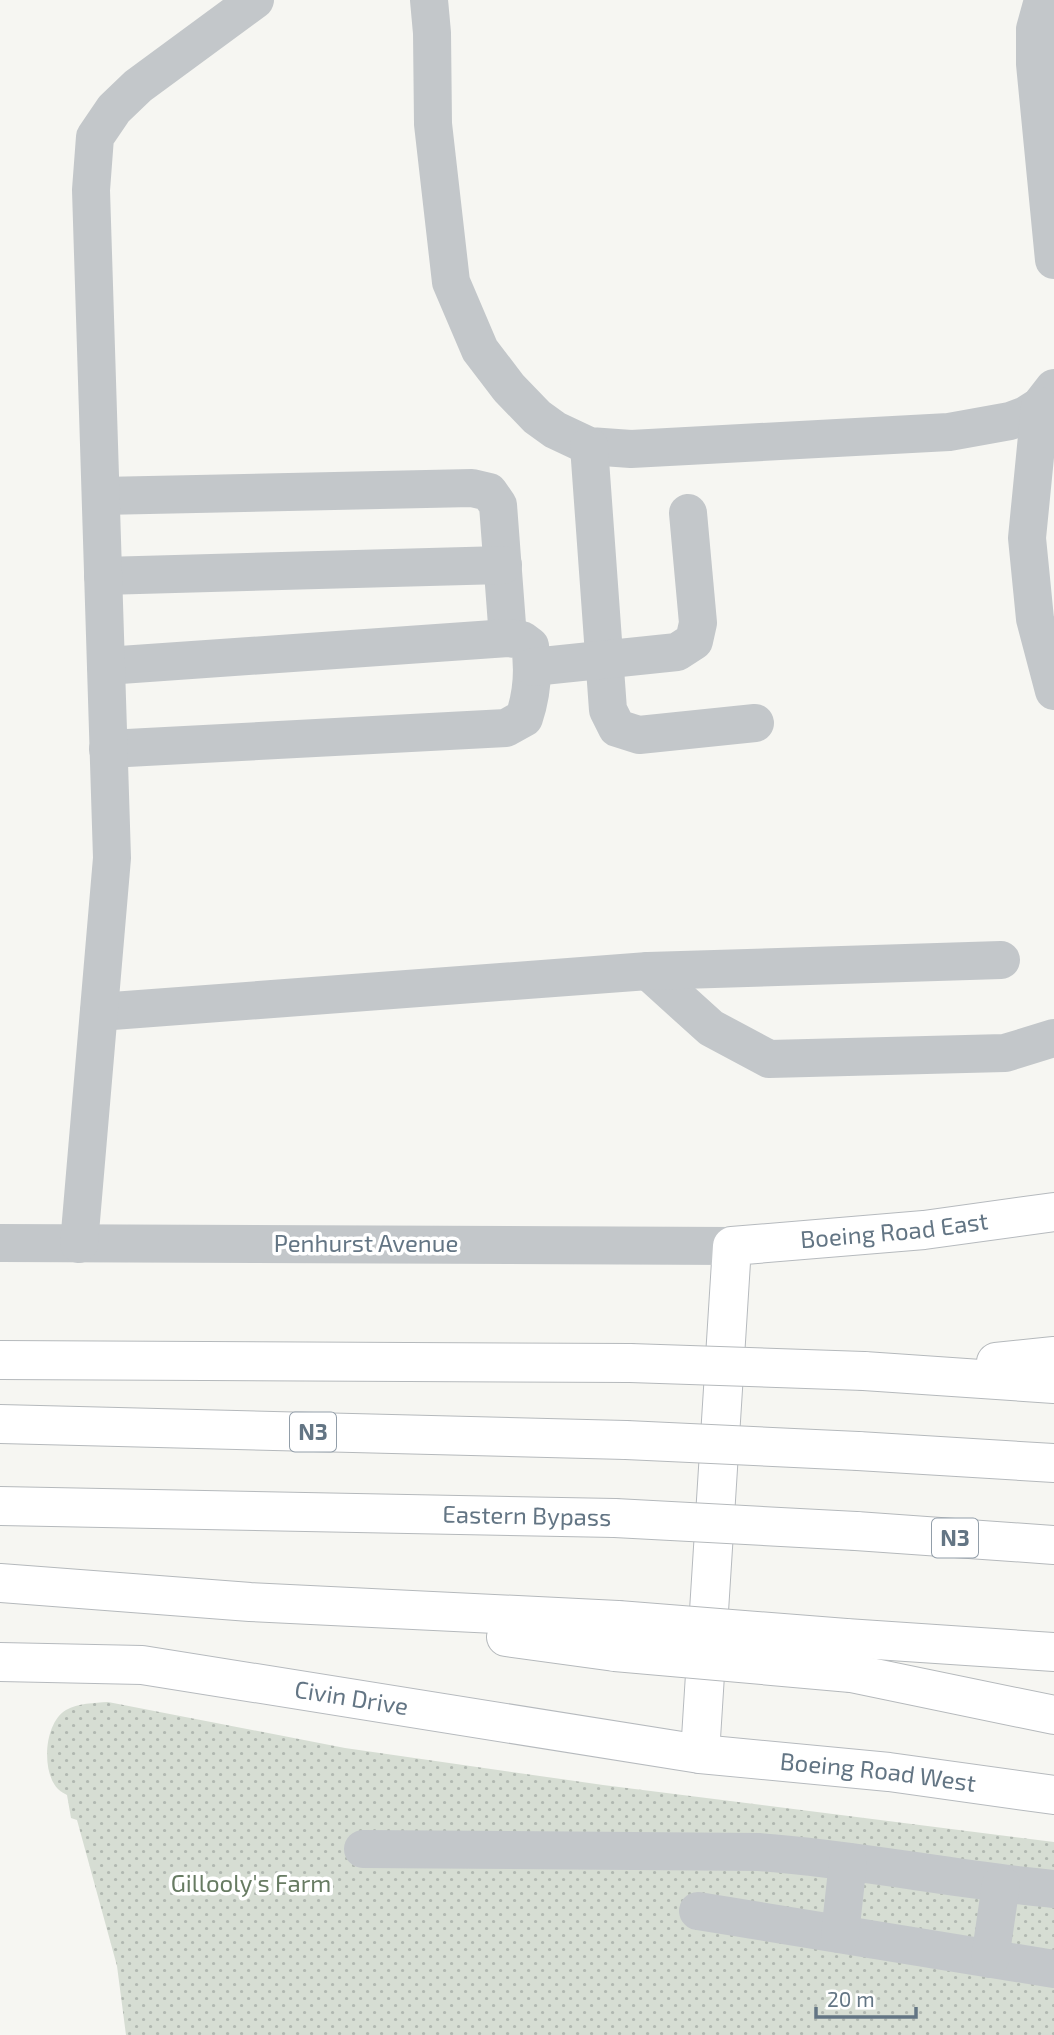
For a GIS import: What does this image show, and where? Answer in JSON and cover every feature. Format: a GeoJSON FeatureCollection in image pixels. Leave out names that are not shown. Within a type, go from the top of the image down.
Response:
{"type":"FeatureCollection","features":[{"type":"Feature","properties":{"kind":"main road","name":"Boeing Road East"},"geometry":{"type":"LineString","coordinates":[[733,1245],[924,1230],[1054,1212]]}},
{"type":"Feature","properties":{"kind":"main road"},"geometry":{"type":"LineString","coordinates":[[700,1754],[733,1245]]}},
{"type":"Feature","properties":{"kind":"main road"},"geometry":{"type":"LineString","coordinates":[[881,1371],[1054,1356]]}},
{"type":"Feature","properties":{"kind":"main road"},"geometry":{"type":"LineString","coordinates":[[0,1360],[630,1363],[881,1371],[1054,1384]]}},
{"type":"Feature","properties":{"kind":"main road","name":"N3"},"geometry":{"type":"LineString","coordinates":[[0,1424],[626,1440],[1054,1463]]}},
{"type":"Feature","properties":{"kind":"main road","name":"Eastern Bypass"},"geometry":{"type":"LineString","coordinates":[[0,1506],[615,1518],[1054,1545]]}},
{"type":"Feature","properties":{"kind":"main road"},"geometry":{"type":"LineString","coordinates":[[0,1583],[250,1602],[848,1656],[1054,1652]]}},
{"type":"Feature","properties":{"kind":"main road"},"geometry":{"type":"LineString","coordinates":[[848,1656],[1054,1716]]}},
{"type":"Feature","properties":{"kind":"main road","name":"Civin Drive"},"geometry":{"type":"LineString","coordinates":[[2,1669],[142,1665],[700,1754]]}},
{"type":"Feature","properties":{"kind":"main road","name":"Boeing Road West"},"geometry":{"type":"LineString","coordinates":[[700,1754],[889,1772],[1054,1794]]}},
{"type":"Feature","properties":{"kind":"street"},"geometry":{"type":"LineString","coordinates":[[79,1244],[112,858],[91,190],[95,137],[114,109],[138,86],[255,0]]}},
{"type":"Feature","properties":{"kind":"street"},"geometry":{"type":"LineString","coordinates":[[429,0],[433,124],[451,282],[480,350],[509,388],[537,417],[555,430],[589,446],[631,449],[949,432],[1010,421],[1026,415],[1047,397]]}},
{"type":"Feature","properties":{"kind":"street"},"geometry":{"type":"LineString","coordinates":[[1043,0],[1035,29],[1035,64],[1054,260]]}},
{"type":"Feature","properties":{"kind":"street"},"geometry":{"type":"LineString","coordinates":[[1047,397],[1027,538],[1035,619],[1054,691]]}},
{"type":"Feature","properties":{"kind":"street"},"geometry":{"type":"LineString","coordinates":[[589,446],[603,661],[608,710],[617,728],[639,735],[755,723]]}},
{"type":"Feature","properties":{"kind":"street"},"geometry":{"type":"LineString","coordinates":[[101,496],[472,488],[489,492],[498,505],[508,638]]}},
{"type":"Feature","properties":{"kind":"street"},"geometry":{"type":"LineString","coordinates":[[533,667],[677,652],[694,641],[698,624],[688,513]]}},
{"type":"Feature","properties":{"kind":"street"},"geometry":{"type":"LineString","coordinates":[[103,576],[503,565]]}},
{"type":"Feature","properties":{"kind":"street"},"geometry":{"type":"LineString","coordinates":[[106,666],[508,638],[522,640],[530,646],[533,667],[529,702],[524,718],[506,728],[108,750]]}},
{"type":"Feature","properties":{"kind":"street"},"geometry":{"type":"LineString","coordinates":[[99,1012],[649,971],[1001,960]]}},
{"type":"Feature","properties":{"kind":"street"},"geometry":{"type":"LineString","coordinates":[[649,971],[711,1028],[769,1059],[1004,1053],[1054,1038]]}},
{"type":"Feature","properties":{"kind":"street","name":"Penhurst Avenue"},"geometry":{"type":"LineString","coordinates":[[0,1243],[733,1245]]}},
{"type":"Feature","properties":{"kind":"street"},"geometry":{"type":"LineString","coordinates":[[363,1849],[759,1852],[1054,1889]]}},
{"type":"Feature","properties":{"kind":"street"},"geometry":{"type":"LineString","coordinates":[[841,1934],[848,1862]]}},
{"type":"Feature","properties":{"kind":"street"},"geometry":{"type":"LineString","coordinates":[[990,1959],[1001,1884]]}},
{"type":"Feature","properties":{"kind":"street"},"geometry":{"type":"LineString","coordinates":[[698,1911],[1054,1969]]}},
{"type":"Feature","properties":{"kind":"green space","name":"Gillooly's Farm"},"geometry":{"type":"Polygon","coordinates":[[[108,1702],[345,1748],[603,1785],[1054,1842],[1054,2035],[126,2035],[117,1966],[77,1820],[71,1818],[67,1795],[58,1789],[53,1781],[47,1760],[49,1736],[59,1716],[76,1706],[108,1702]]]}}]}
